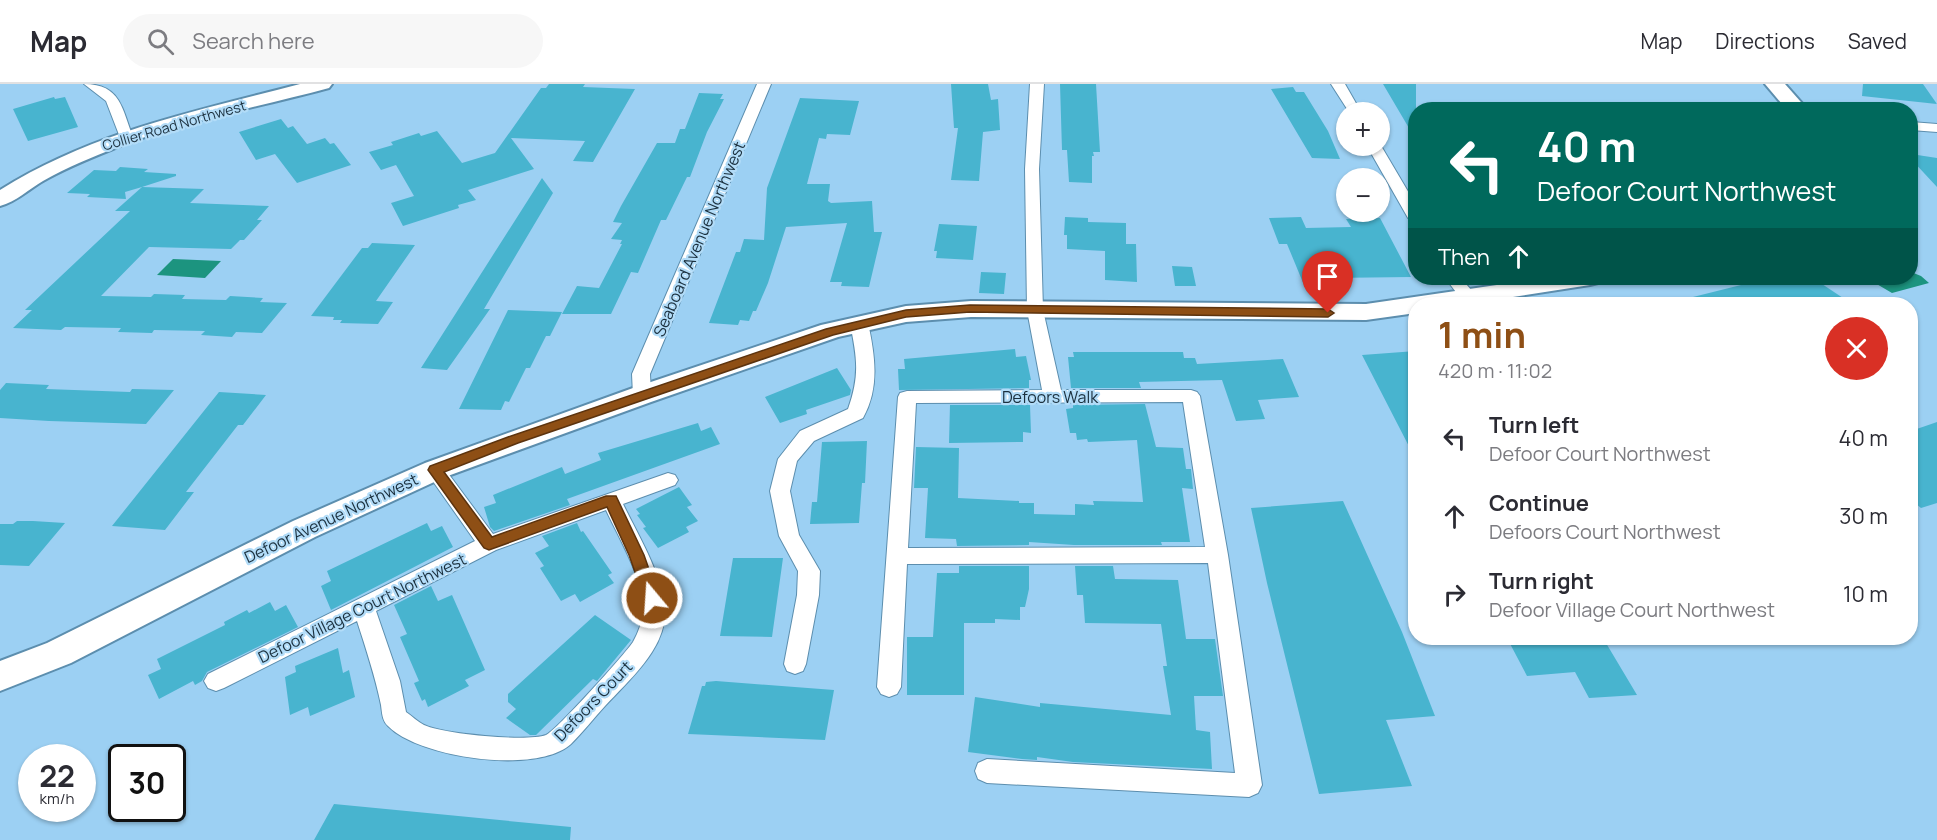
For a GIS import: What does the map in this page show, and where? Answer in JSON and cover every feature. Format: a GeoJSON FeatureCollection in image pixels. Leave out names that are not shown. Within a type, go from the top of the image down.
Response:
{"type":"FeatureCollection","features":[{"type":"Feature","properties":{"kind":"street"},"geometry":{"type":"LineString","coordinates":[[91,84],[112,99],[126,137]]}},
{"type":"Feature","properties":{"kind":"street","name":"Collier Road Northwest"},"geometry":{"type":"LineString","coordinates":[[0,199],[49,169],[91,149],[126,137],[322,84]]}},
{"type":"Feature","properties":{"kind":"street","name":"Seaboard Avenue Northwest"},"geometry":{"type":"LineString","coordinates":[[642,396],[641,374],[764,84]]}},
{"type":"Feature","properties":{"kind":"street"},"geometry":{"type":"LineString","coordinates":[[1037,84],[1032,169],[1035,310],[1053,397]]}},
{"type":"Feature","properties":{"kind":"street"},"geometry":{"type":"LineString","coordinates":[[1338,84],[1349,102]]}},
{"type":"Feature","properties":{"kind":"street"},"geometry":{"type":"LineString","coordinates":[[1775,84],[1791,102]]}},
{"type":"Feature","properties":{"kind":"street"},"geometry":{"type":"LineString","coordinates":[[1918,127],[1937,128]]}},
{"type":"Feature","properties":{"kind":"street"},"geometry":{"type":"LineString","coordinates":[[1380,156],[1408,204]]}},
{"type":"Feature","properties":{"kind":"street"},"geometry":{"type":"LineString","coordinates":[[1460,285],[1469,297]]}},
{"type":"Feature","properties":{"kind":"street","name":"Defoor Avenue Northwest"},"geometry":{"type":"LineString","coordinates":[[1469,297],[1545,285]]}},
{"type":"Feature","properties":{"kind":"street","name":"Defoor Avenue Northwest"},"geometry":{"type":"LineString","coordinates":[[0,676],[59,653],[304,528],[435,470],[642,396],[859,323],[941,310],[1328,313],[1366,312],[1408,306]]}},
{"type":"Feature","properties":{"kind":"street"},"geometry":{"type":"LineString","coordinates":[[795,664],[808,595],[809,571],[789,536],[780,491],[788,459],[807,436],[856,413],[866,384],[865,352],[859,323]]}},
{"type":"Feature","properties":{"kind":"street","name":"Defoors Walk"},"geometry":{"type":"LineString","coordinates":[[889,687],[907,397],[1191,396],[1217,555],[1249,785],[987,771]]}},
{"type":"Feature","properties":{"kind":"street"},"geometry":{"type":"LineString","coordinates":[[435,470],[489,544]]}},
{"type":"Feature","properties":{"kind":"street","name":"Defoor Village Court Northwest"},"geometry":{"type":"LineString","coordinates":[[216,681],[489,544],[668,480]]}},
{"type":"Feature","properties":{"kind":"street","name":"Defoors Court"},"geometry":{"type":"LineString","coordinates":[[364,607],[388,681],[395,718],[419,734],[481,747],[532,750],[555,743],[627,669],[645,644],[655,612],[641,565],[611,500]]}},
{"type":"Feature","properties":{"kind":"street"},"geometry":{"type":"LineString","coordinates":[[897,556],[1217,555]]}},
{"type":"Feature","properties":{"kind":"shaded area"},"geometry":{"type":"Polygon","coordinates":[[[173,259],[221,261],[205,278],[157,275],[173,259]]]}},
{"type":"Feature","properties":{"kind":"shaded area"},"geometry":{"type":"Polygon","coordinates":[[[1918,275],[1929,283],[1892,293],[1878,285],[1918,285],[1918,275]]]}},
{"type":"Feature","properties":{"kind":"building"},"geometry":{"type":"Polygon","coordinates":[[[549,84],[585,84],[583,87],[635,89],[593,162],[573,161],[585,141],[511,138],[534,169],[468,190],[476,200],[458,205],[459,208],[403,226],[391,203],[414,196],[396,165],[381,170],[369,152],[393,145],[391,142],[419,133],[421,136],[437,131],[462,163],[495,153],[541,88],[546,88],[549,84]]]}},
{"type":"Feature","properties":{"kind":"building"},"geometry":{"type":"Polygon","coordinates":[[[951,84],[988,84],[991,100],[998,99],[1000,130],[983,132],[979,181],[951,180],[958,128],[954,128],[951,84]]]}},
{"type":"Feature","properties":{"kind":"building"},"geometry":{"type":"Polygon","coordinates":[[[1060,84],[1096,84],[1100,152],[1093,152],[1092,183],[1069,182],[1067,150],[1062,150],[1060,84]]]}},
{"type":"Feature","properties":{"kind":"building"},"geometry":{"type":"Polygon","coordinates":[[[1383,84],[1416,84],[1416,102],[1408,102],[1408,126],[1383,84]]]}},
{"type":"Feature","properties":{"kind":"building"},"geometry":{"type":"Polygon","coordinates":[[[1863,84],[1923,84],[1937,104],[1862,96],[1863,84]]]}},
{"type":"Feature","properties":{"kind":"building"},"geometry":{"type":"Polygon","coordinates":[[[1293,87],[1296,92],[1304,92],[1328,131],[1336,150],[1336,156],[1340,159],[1312,158],[1271,89],[1293,87]]]}},
{"type":"Feature","properties":{"kind":"building"},"geometry":{"type":"Polygon","coordinates":[[[699,93],[723,94],[720,99],[724,99],[707,132],[690,177],[687,177],[666,220],[661,220],[638,273],[631,272],[611,314],[562,314],[577,286],[599,288],[622,244],[620,244],[622,240],[611,239],[622,223],[613,222],[621,206],[657,143],[675,143],[680,129],[685,129],[699,93]]]}},
{"type":"Feature","properties":{"kind":"building"},"geometry":{"type":"Polygon","coordinates":[[[54,97],[55,99],[65,97],[78,127],[28,141],[13,109],[54,97]]]}},
{"type":"Feature","properties":{"kind":"building"},"geometry":{"type":"Polygon","coordinates":[[[800,98],[859,101],[850,135],[827,134],[826,139],[819,138],[807,184],[830,184],[828,201],[831,203],[872,201],[874,232],[882,232],[869,287],[841,286],[842,282],[830,282],[847,223],[786,227],[768,283],[749,321],[740,320],[738,325],[709,323],[736,252],[740,252],[744,239],[764,240],[767,188],[800,98]]]}},
{"type":"Feature","properties":{"kind":"building"},"geometry":{"type":"Polygon","coordinates":[[[281,119],[288,128],[293,126],[307,144],[325,138],[330,144],[334,143],[351,165],[297,183],[275,154],[256,160],[239,132],[281,119]]]}},
{"type":"Feature","properties":{"kind":"building"},"geometry":{"type":"Polygon","coordinates":[[[1918,155],[1937,158],[1937,187],[1918,167],[1918,155]]]}},
{"type":"Feature","properties":{"kind":"building"},"geometry":{"type":"Polygon","coordinates":[[[120,167],[148,169],[144,172],[176,174],[176,176],[125,192],[126,199],[87,197],[90,194],[67,193],[94,170],[116,171],[120,167]]]}},
{"type":"Feature","properties":{"kind":"building"},"geometry":{"type":"Polygon","coordinates":[[[542,178],[553,193],[484,309],[490,309],[447,370],[421,368],[542,178]]]}},
{"type":"Feature","properties":{"kind":"building"},"geometry":{"type":"Polygon","coordinates":[[[142,187],[204,189],[190,203],[269,206],[257,220],[262,220],[244,240],[240,240],[231,249],[149,247],[101,296],[151,297],[154,294],[185,295],[182,299],[226,300],[230,296],[263,298],[260,302],[287,303],[262,333],[236,332],[232,337],[201,335],[205,331],[154,330],[152,333],[118,332],[121,328],[65,327],[61,330],[13,328],[32,310],[25,310],[130,211],[115,211],[142,187]]]}},
{"type":"Feature","properties":{"kind":"building"},"geometry":{"type":"Polygon","coordinates":[[[1065,217],[1088,218],[1088,222],[1126,223],[1126,244],[1136,244],[1137,282],[1105,280],[1105,251],[1067,249],[1067,235],[1064,235],[1065,217]]]}},
{"type":"Feature","properties":{"kind":"building"},"geometry":{"type":"Polygon","coordinates":[[[1301,217],[1306,228],[1351,227],[1348,222],[1382,222],[1408,271],[1408,277],[1329,278],[1333,286],[1304,285],[1287,244],[1279,244],[1269,218],[1301,217]]]}},
{"type":"Feature","properties":{"kind":"building"},"geometry":{"type":"Polygon","coordinates":[[[939,224],[977,226],[973,260],[936,258],[937,251],[934,251],[939,224]]]}},
{"type":"Feature","properties":{"kind":"building"},"geometry":{"type":"Polygon","coordinates":[[[372,243],[415,245],[376,301],[393,302],[378,324],[340,323],[342,320],[333,320],[334,317],[311,316],[362,248],[368,248],[372,243]]]}},
{"type":"Feature","properties":{"kind":"building"},"geometry":{"type":"Polygon","coordinates":[[[1172,266],[1192,267],[1196,286],[1175,286],[1172,266]]]}},
{"type":"Feature","properties":{"kind":"building"},"geometry":{"type":"Polygon","coordinates":[[[981,272],[1006,273],[1004,294],[979,293],[981,272]]]}},
{"type":"Feature","properties":{"kind":"building"},"geometry":{"type":"Polygon","coordinates":[[[1741,285],[1824,285],[1842,297],[1693,297],[1741,285]]]}},
{"type":"Feature","properties":{"kind":"building"},"geometry":{"type":"Polygon","coordinates":[[[508,310],[562,312],[550,336],[546,336],[530,368],[526,368],[509,402],[505,401],[501,410],[459,409],[508,310]]]}},
{"type":"Feature","properties":{"kind":"building"},"geometry":{"type":"Polygon","coordinates":[[[1015,349],[1016,357],[1026,356],[1031,380],[1029,380],[1029,388],[899,390],[898,369],[905,369],[904,359],[1015,349]]]}},
{"type":"Feature","properties":{"kind":"building"},"geometry":{"type":"Polygon","coordinates":[[[1073,352],[1183,352],[1184,358],[1195,358],[1197,364],[1283,359],[1299,397],[1258,400],[1265,419],[1236,421],[1222,380],[1139,382],[1141,388],[1071,388],[1068,357],[1074,357],[1073,352]]]}},
{"type":"Feature","properties":{"kind":"building"},"geometry":{"type":"Polygon","coordinates":[[[1408,352],[1408,444],[1362,355],[1408,352]]]}},
{"type":"Feature","properties":{"kind":"building"},"geometry":{"type":"Polygon","coordinates":[[[837,368],[851,390],[850,395],[806,410],[807,414],[780,423],[765,397],[837,368]]]}},
{"type":"Feature","properties":{"kind":"building"},"geometry":{"type":"Polygon","coordinates":[[[6,383],[49,385],[46,389],[130,392],[132,389],[174,390],[146,424],[49,421],[0,418],[0,390],[6,383]]]}},
{"type":"Feature","properties":{"kind":"building"},"geometry":{"type":"Polygon","coordinates":[[[219,392],[266,395],[243,425],[238,425],[186,492],[194,492],[165,530],[112,526],[219,392]]]}},
{"type":"Feature","properties":{"kind":"building"},"geometry":{"type":"Polygon","coordinates":[[[1145,404],[1156,447],[1183,448],[1186,469],[1191,469],[1193,489],[1182,488],[1190,542],[1161,542],[1162,545],[1074,545],[1029,542],[1029,545],[957,546],[956,539],[925,538],[928,488],[914,488],[916,447],[959,448],[958,498],[1034,503],[1034,514],[1075,515],[1075,504],[1094,505],[1093,501],[1143,502],[1137,440],[1088,442],[1087,439],[1077,440],[1076,433],[1070,433],[1066,409],[1073,408],[1073,405],[1145,404]]]}},
{"type":"Feature","properties":{"kind":"building"},"geometry":{"type":"Polygon","coordinates":[[[950,405],[1030,405],[1031,433],[1023,432],[1023,442],[949,443],[950,405]]]}},
{"type":"Feature","properties":{"kind":"building"},"geometry":{"type":"Polygon","coordinates":[[[1937,422],[1937,503],[1921,508],[1918,506],[1918,429],[1937,422]]]}},
{"type":"Feature","properties":{"kind":"building"},"geometry":{"type":"Polygon","coordinates":[[[698,423],[701,431],[711,427],[720,444],[567,499],[570,505],[494,531],[490,527],[484,507],[496,503],[493,495],[562,467],[565,474],[601,460],[598,453],[698,423]]]}},
{"type":"Feature","properties":{"kind":"building"},"geometry":{"type":"Polygon","coordinates":[[[867,441],[865,483],[862,483],[859,523],[810,524],[812,502],[817,502],[822,442],[867,441]]]}},
{"type":"Feature","properties":{"kind":"building"},"geometry":{"type":"Polygon","coordinates":[[[679,487],[692,505],[687,507],[698,521],[686,527],[689,532],[658,548],[643,528],[646,527],[637,515],[640,514],[636,509],[679,487]]]}},
{"type":"Feature","properties":{"kind":"building"},"geometry":{"type":"Polygon","coordinates":[[[1343,501],[1402,632],[1435,716],[1386,720],[1412,786],[1319,794],[1251,508],[1343,501]]]}},
{"type":"Feature","properties":{"kind":"building"},"geometry":{"type":"Polygon","coordinates":[[[17,521],[65,523],[29,566],[0,565],[0,524],[13,524],[17,521]]]}},
{"type":"Feature","properties":{"kind":"building"},"geometry":{"type":"Polygon","coordinates":[[[427,523],[431,531],[442,526],[453,547],[331,610],[321,586],[331,581],[327,571],[427,523]]]}},
{"type":"Feature","properties":{"kind":"building"},"geometry":{"type":"Polygon","coordinates":[[[577,523],[581,532],[583,531],[612,573],[608,575],[614,583],[580,602],[575,594],[561,601],[540,568],[544,566],[535,553],[549,546],[542,536],[577,523]]]}},
{"type":"Feature","properties":{"kind":"building"},"geometry":{"type":"Polygon","coordinates":[[[733,558],[783,558],[772,637],[720,636],[733,558]]]}},
{"type":"Feature","properties":{"kind":"building"},"geometry":{"type":"Polygon","coordinates":[[[959,566],[1029,566],[1029,589],[1025,607],[1020,607],[1020,620],[995,619],[995,623],[964,623],[964,695],[907,695],[907,637],[933,637],[937,573],[959,573],[959,566]]]}},
{"type":"Feature","properties":{"kind":"building"},"geometry":{"type":"Polygon","coordinates":[[[1075,566],[1113,566],[1115,579],[1178,580],[1186,639],[1215,639],[1223,696],[1194,696],[1196,730],[1210,732],[1212,769],[1073,762],[1037,757],[1037,760],[1022,759],[968,752],[975,697],[1040,707],[1040,703],[1171,715],[1163,666],[1167,666],[1161,624],[1085,623],[1083,595],[1077,595],[1075,566]]]}},
{"type":"Feature","properties":{"kind":"building"},"geometry":{"type":"Polygon","coordinates":[[[431,586],[438,601],[452,595],[485,670],[465,680],[469,686],[428,707],[425,699],[422,701],[414,683],[419,681],[400,637],[407,634],[394,605],[431,586]]]}},
{"type":"Feature","properties":{"kind":"building"},"geometry":{"type":"Polygon","coordinates":[[[270,602],[275,611],[286,605],[298,627],[207,672],[202,681],[195,685],[193,681],[159,699],[148,675],[161,669],[157,659],[225,625],[224,622],[247,610],[249,613],[270,602]]]}},
{"type":"Feature","properties":{"kind":"building"},"geometry":{"type":"Polygon","coordinates":[[[595,615],[631,640],[597,681],[593,679],[536,735],[530,735],[506,718],[516,709],[508,702],[508,694],[595,615]]]}},
{"type":"Feature","properties":{"kind":"building"},"geometry":{"type":"Polygon","coordinates":[[[1511,645],[1607,645],[1637,695],[1589,698],[1575,672],[1527,676],[1511,645]]]}},
{"type":"Feature","properties":{"kind":"building"},"geometry":{"type":"Polygon","coordinates":[[[338,648],[343,673],[349,670],[355,697],[310,716],[308,707],[290,715],[285,677],[296,672],[295,666],[338,648]]]}},
{"type":"Feature","properties":{"kind":"building"},"geometry":{"type":"Polygon","coordinates":[[[706,682],[834,690],[825,740],[688,734],[702,686],[705,686],[706,682]]]}},
{"type":"Feature","properties":{"kind":"building"},"geometry":{"type":"Polygon","coordinates":[[[334,804],[571,827],[570,840],[314,840],[334,804]]]}},
{"type":"Feature","properties":{"kind":"route"},"geometry":{"type":"LineString","coordinates":[[652,598],[637,555],[611,500],[489,544],[435,470],[513,440],[830,331],[906,314],[970,309],[1328,313]]}}]}
